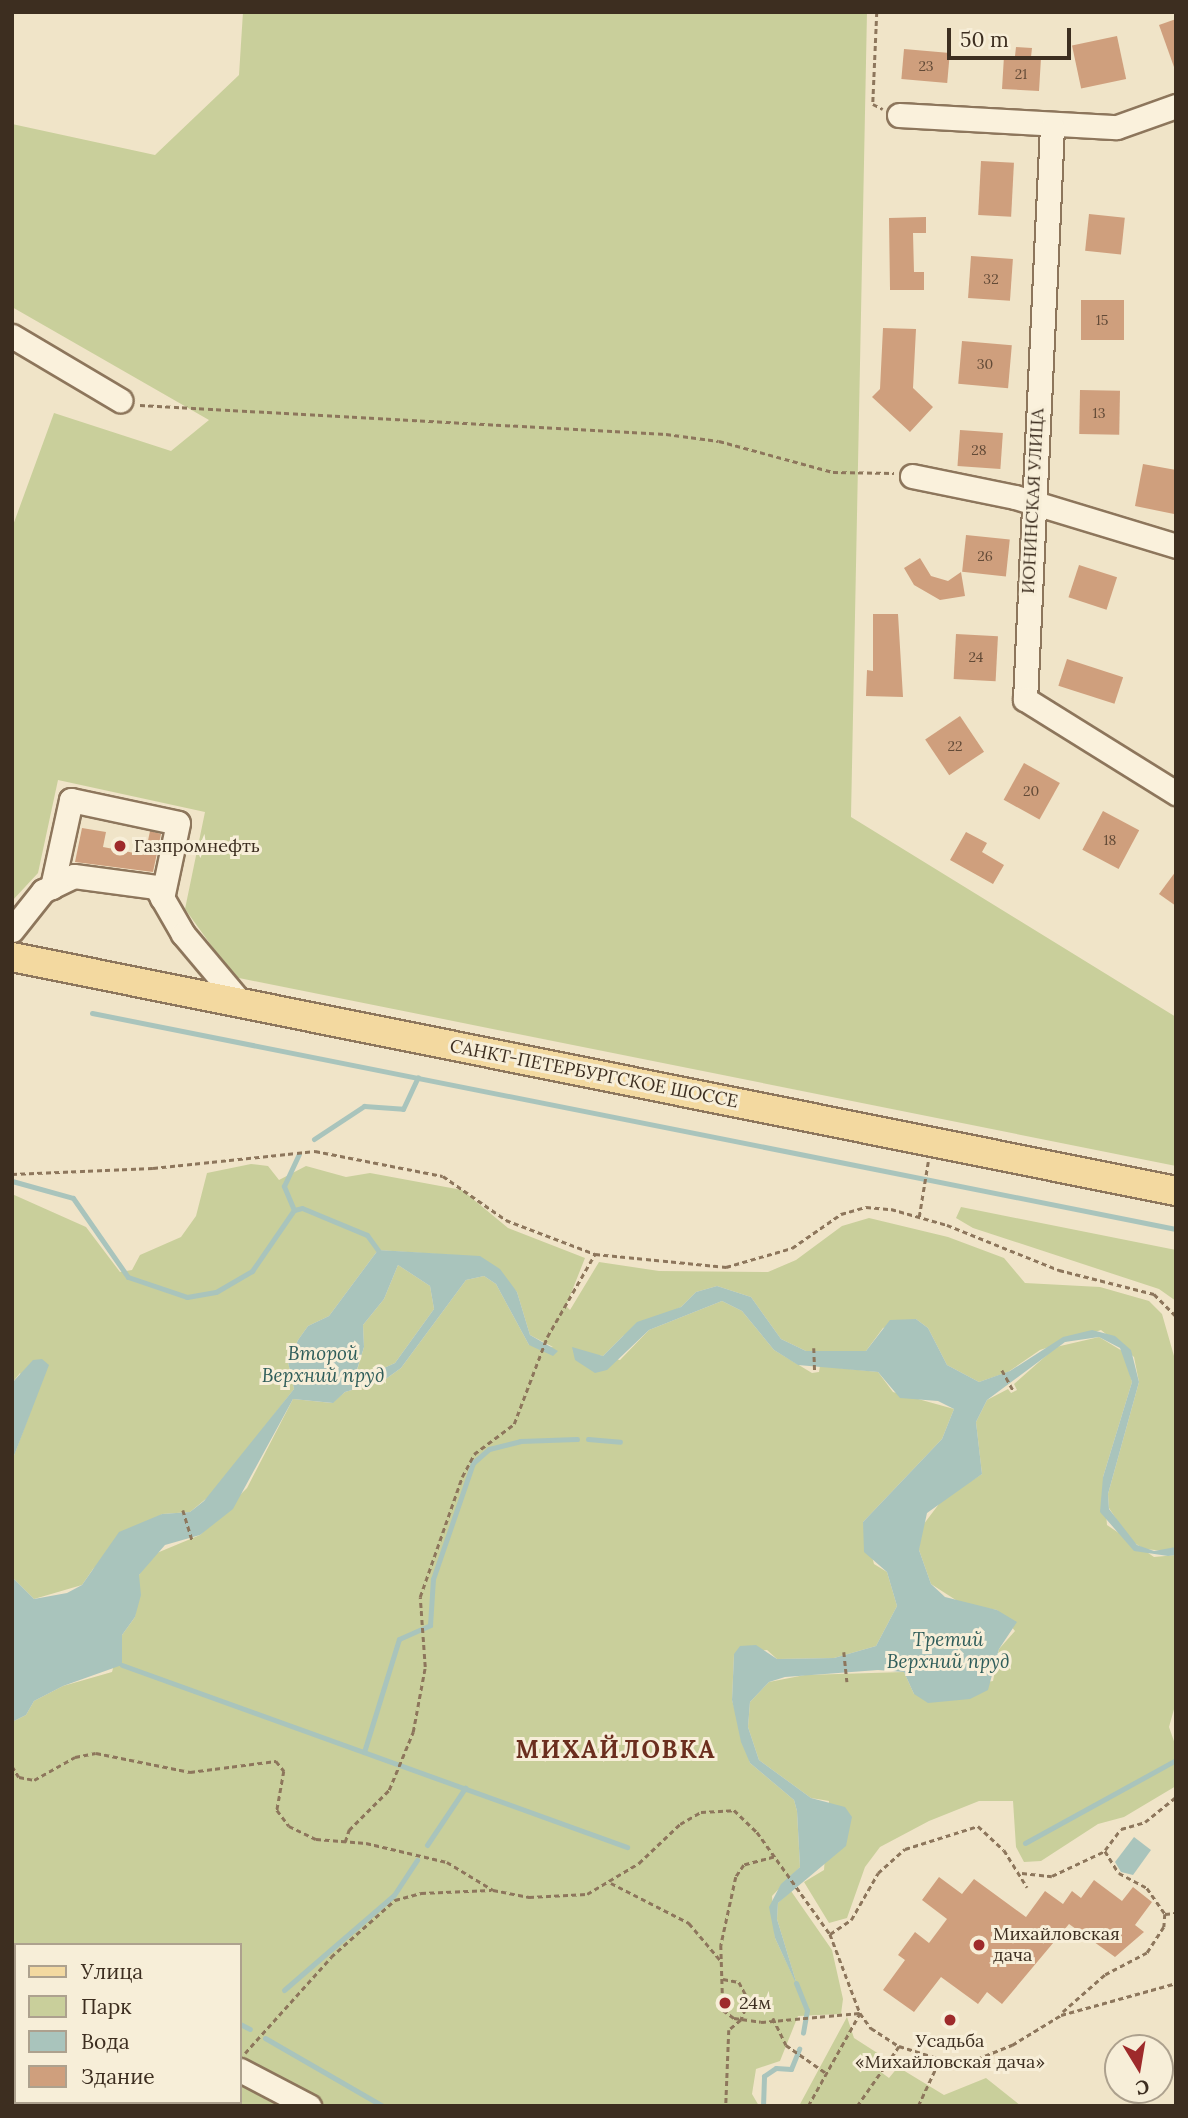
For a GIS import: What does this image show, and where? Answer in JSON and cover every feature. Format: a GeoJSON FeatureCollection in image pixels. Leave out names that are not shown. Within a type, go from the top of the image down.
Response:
{"type":"FeatureCollection","features":[{"type":"Feature","properties":{"kind":"main road","name":"САНКТ-ПЕТЕРБУРГСКОЕ ШОССЕ"},"geometry":{"type":"LineString","coordinates":[[12,957],[1176,1191]]}},
{"type":"Feature","properties":{"kind":"main road","name":"САНКТ-ПЕТЕРБУРГСКОЕ ШОССЕ"},"geometry":{"type":"LineString","coordinates":[[12,975],[1176,1209]]}},
{"type":"Feature","properties":{"kind":"lane"},"geometry":{"type":"LineString","coordinates":[[899,116],[1052,127],[1117,127],[1176,106]]}},
{"type":"Feature","properties":{"kind":"lane","name":"ИОНИНСКАЯ УЛИЦА"},"geometry":{"type":"LineString","coordinates":[[1052,127],[1025,699],[1176,793]]}},
{"type":"Feature","properties":{"kind":"lane"},"geometry":{"type":"LineString","coordinates":[[12,336],[120,400]]}},
{"type":"Feature","properties":{"kind":"lane"},"geometry":{"type":"LineString","coordinates":[[912,476],[1033,502],[1176,546]]}},
{"type":"Feature","properties":{"kind":"lane"},"geometry":{"type":"LineString","coordinates":[[52,887],[71,800],[178,823],[162,898]]}},
{"type":"Feature","properties":{"kind":"lane"},"geometry":{"type":"LineString","coordinates":[[12,930],[52,887],[74,876],[156,887],[183,934],[242,1004]]}},
{"type":"Feature","properties":{"kind":"lane"},"geometry":{"type":"LineString","coordinates":[[242,2071],[309,2106]]}},
{"type":"Feature","properties":{"kind":"path"},"geometry":{"type":"LineString","coordinates":[[877,12],[873,104],[899,116]]}},
{"type":"Feature","properties":{"kind":"path"},"geometry":{"type":"LineString","coordinates":[[120,400],[154,409],[257,409],[666,434],[854,473],[912,476]]}},
{"type":"Feature","properties":{"kind":"path"},"geometry":{"type":"LineString","coordinates":[[12,1174],[153,1168],[315,1151],[443,1176],[506,1220],[595,1254],[726,1267],[792,1248],[841,1214],[866,1207],[919,1217],[1059,1270],[1154,1294],[1176,1316]]}},
{"type":"Feature","properties":{"kind":"path"},"geometry":{"type":"LineString","coordinates":[[919,1217],[929,1159]]}},
{"type":"Feature","properties":{"kind":"path"},"geometry":{"type":"LineString","coordinates":[[345,1842],[389,1790],[413,1732],[425,1667],[421,1597],[461,1477],[474,1454],[514,1423],[547,1337],[595,1254]]}},
{"type":"Feature","properties":{"kind":"path"},"geometry":{"type":"LineString","coordinates":[[814,1348],[815,1373]]}},
{"type":"Feature","properties":{"kind":"path"},"geometry":{"type":"LineString","coordinates":[[1002,1370],[1014,1392]]}},
{"type":"Feature","properties":{"kind":"path"},"geometry":{"type":"LineString","coordinates":[[183,1510],[192,1540]]}},
{"type":"Feature","properties":{"kind":"path"},"geometry":{"type":"LineString","coordinates":[[844,1652],[847,1682]]}},
{"type":"Feature","properties":{"kind":"path"},"geometry":{"type":"LineString","coordinates":[[12,1766],[19,1777],[34,1780],[75,1757],[96,1753],[190,1772],[276,1761],[284,1771],[277,1811],[289,1826],[316,1839],[447,1862],[493,1890]]}},
{"type":"Feature","properties":{"kind":"path"},"geometry":{"type":"LineString","coordinates":[[1022,1873],[1052,1876],[1105,1851],[1121,1829],[1145,1822],[1176,1797]]}},
{"type":"Feature","properties":{"kind":"path"},"geometry":{"type":"LineString","coordinates":[[242,2059],[291,1998],[395,1900],[421,1893],[493,1890],[558,1898],[611,1883],[680,1824],[719,1808],[746,1819],[800,1889],[830,1934],[860,2013],[871,2028],[899,2046],[940,2059],[976,2059],[1012,2045],[1061,2015],[1105,1975],[1147,1953],[1165,1914]]}},
{"type":"Feature","properties":{"kind":"path"},"geometry":{"type":"LineString","coordinates":[[830,1934],[851,1920],[878,1872],[905,1849],[978,1826],[1022,1873],[1027,1886]]}},
{"type":"Feature","properties":{"kind":"path"},"geometry":{"type":"LineString","coordinates":[[1105,1851],[1119,1873],[1147,1888],[1165,1914]]}},
{"type":"Feature","properties":{"kind":"path"},"geometry":{"type":"LineString","coordinates":[[741,2020],[720,2004],[723,1979],[721,1961],[736,1877],[744,1866],[774,1857]]}},
{"type":"Feature","properties":{"kind":"path"},"geometry":{"type":"LineString","coordinates":[[611,1883],[689,1923],[721,1961]]}},
{"type":"Feature","properties":{"kind":"path"},"geometry":{"type":"LineString","coordinates":[[1165,1914],[1176,1913]]}},
{"type":"Feature","properties":{"kind":"path"},"geometry":{"type":"LineString","coordinates":[[723,1979],[739,1982],[746,1993],[741,2020]]}},
{"type":"Feature","properties":{"kind":"path"},"geometry":{"type":"LineString","coordinates":[[1061,2015],[1176,1983]]}},
{"type":"Feature","properties":{"kind":"path"},"geometry":{"type":"LineString","coordinates":[[726,2106],[729,2030],[741,2020],[803,2019],[860,2013]]}},
{"type":"Feature","properties":{"kind":"path"},"geometry":{"type":"LineString","coordinates":[[808,2106],[860,2013]]}},
{"type":"Feature","properties":{"kind":"path"},"geometry":{"type":"LineString","coordinates":[[774,2018],[794,2051],[826,2073]]}},
{"type":"Feature","properties":{"kind":"path"},"geometry":{"type":"LineString","coordinates":[[857,2106],[899,2046]]}},
{"type":"Feature","properties":{"kind":"path"},"geometry":{"type":"LineString","coordinates":[[918,2106],[940,2059]]}},
{"type":"Feature","properties":{"kind":"green space"},"geometry":{"type":"Polygon","coordinates":[[[243,12],[867,12],[851,817],[1176,1017],[1176,1166],[234,977],[185,909],[205,812],[58,780],[38,873],[12,901],[12,528],[54,413],[171,451],[209,420],[12,307],[12,124],[155,155],[239,75],[243,12]]]}},
{"type":"Feature","properties":{"kind":"green space"},"geometry":{"type":"Polygon","coordinates":[[[251,1164],[268,1166],[279,1180],[306,1166],[346,1177],[370,1173],[462,1190],[508,1228],[585,1258],[566,1306],[570,1310],[599,1262],[659,1271],[768,1272],[796,1260],[842,1226],[869,1218],[948,1237],[1004,1258],[1025,1283],[1100,1287],[1149,1301],[1162,1314],[1176,1363],[1176,1547],[1166,1551],[1144,1549],[1130,1540],[1109,1508],[1108,1494],[1139,1382],[1134,1357],[1101,1330],[1040,1350],[1008,1372],[979,1382],[947,1365],[928,1328],[916,1319],[883,1328],[866,1351],[806,1351],[781,1339],[751,1297],[717,1286],[696,1292],[681,1307],[623,1336],[603,1356],[570,1350],[620,1360],[649,1330],[722,1301],[742,1311],[774,1350],[812,1373],[819,1372],[820,1366],[878,1372],[893,1392],[954,1409],[942,1439],[863,1522],[874,1564],[887,1572],[897,1606],[876,1646],[834,1658],[777,1659],[767,1650],[734,1654],[732,1700],[750,1763],[794,1800],[797,1811],[800,1867],[772,1896],[775,1938],[797,1985],[777,1919],[778,1903],[791,1891],[832,1950],[843,1999],[841,2014],[798,2016],[780,2061],[756,2069],[752,2094],[759,2106],[318,2106],[242,2061],[242,1943],[14,1943],[12,2000],[12,1722],[26,1715],[34,1701],[63,1686],[112,1672],[122,1635],[135,1617],[139,1575],[152,1555],[200,1535],[247,1488],[293,1399],[332,1403],[345,1392],[383,1381],[401,1368],[466,1280],[484,1276],[496,1284],[529,1345],[553,1347],[530,1335],[517,1292],[481,1257],[378,1250],[329,1316],[308,1326],[298,1340],[288,1362],[294,1389],[213,1493],[190,1512],[162,1514],[93,1569],[82,1585],[34,1599],[12,1577],[12,1461],[35,1399],[20,1373],[12,1383],[12,1194],[86,1227],[120,1272],[132,1270],[140,1255],[181,1237],[196,1216],[207,1173],[251,1164]]]}},
{"type":"Feature","properties":{"kind":"green space"},"geometry":{"type":"Polygon","coordinates":[[[961,1207],[1176,1250],[1176,1301],[1159,1289],[973,1228],[956,1218],[961,1207]]]}},
{"type":"Feature","properties":{"kind":"green space"},"geometry":{"type":"Polygon","coordinates":[[[398,1265],[430,1286],[434,1309],[395,1363],[360,1379],[355,1377],[364,1347],[363,1325],[384,1299],[398,1265]]]}},
{"type":"Feature","properties":{"kind":"green space"},"geometry":{"type":"Polygon","coordinates":[[[1099,1337],[1124,1352],[1132,1382],[1103,1477],[1107,1525],[1154,1557],[1176,1555],[1176,1702],[1169,1727],[1176,1747],[1176,1786],[1124,1817],[1098,1824],[1041,1861],[1024,1862],[1016,1847],[1013,1801],[979,1801],[929,1821],[880,1847],[865,1867],[847,1918],[829,1923],[804,1882],[824,1870],[829,1801],[811,1798],[759,1760],[748,1727],[750,1702],[769,1682],[805,1675],[904,1672],[914,1694],[993,1681],[999,1649],[1015,1631],[997,1610],[962,1604],[931,1584],[919,1550],[920,1529],[942,1500],[982,1474],[976,1422],[987,1400],[1008,1389],[1011,1393],[1017,1390],[1014,1384],[1056,1347],[1099,1337]]]}},
{"type":"Feature","properties":{"kind":"green space"},"geometry":{"type":"Polygon","coordinates":[[[847,2017],[854,2038],[882,2056],[874,2067],[889,2078],[898,2067],[944,2095],[986,2078],[1021,2106],[799,2106],[847,2017]]]}},
{"type":"Feature","properties":{"kind":"green space"},"geometry":{"type":"Polygon","coordinates":[[[12,2019],[14,2104],[242,2104],[242,2086],[278,2106],[12,2106],[12,2019]]]}},
{"type":"Feature","properties":{"kind":"water","name":"Второй Верхний пруд"},"geometry":{"type":"Polygon","coordinates":[[[378,1250],[480,1256],[500,1269],[517,1292],[530,1335],[558,1351],[553,1356],[529,1345],[496,1284],[484,1276],[466,1280],[401,1368],[383,1381],[345,1392],[333,1403],[293,1399],[233,1509],[200,1535],[165,1545],[139,1575],[141,1595],[135,1617],[122,1635],[122,1665],[63,1686],[34,1701],[26,1715],[12,1722],[12,1577],[34,1599],[67,1593],[82,1585],[119,1532],[162,1514],[190,1512],[204,1501],[294,1389],[288,1362],[298,1340],[308,1326],[329,1316],[378,1250]],[[398,1265],[384,1299],[363,1325],[364,1347],[355,1376],[360,1379],[395,1363],[434,1309],[430,1286],[398,1265]]]}},
{"type":"Feature","properties":{"kind":"water","name":"Третий Верхний пруд"},"geometry":{"type":"Polygon","coordinates":[[[717,1286],[751,1297],[781,1339],[806,1351],[866,1351],[890,1320],[916,1319],[928,1328],[947,1365],[979,1382],[1010,1371],[1063,1337],[1092,1330],[1115,1336],[1131,1350],[1139,1382],[1108,1494],[1109,1509],[1137,1545],[1154,1551],[1176,1547],[1176,1555],[1168,1556],[1134,1551],[1100,1512],[1103,1477],[1132,1382],[1120,1348],[1099,1337],[1065,1342],[987,1400],[976,1422],[982,1474],[927,1513],[919,1550],[931,1584],[945,1597],[997,1610],[1017,1622],[999,1649],[988,1690],[970,1699],[928,1703],[914,1694],[904,1672],[878,1670],[785,1677],[769,1682],[750,1702],[748,1727],[759,1760],[811,1798],[845,1807],[852,1817],[846,1846],[778,1903],[777,1919],[798,1988],[775,1938],[769,1907],[781,1884],[800,1867],[797,1811],[794,1800],[750,1763],[741,1742],[732,1700],[734,1654],[740,1646],[756,1645],[777,1659],[834,1658],[876,1646],[897,1606],[887,1572],[864,1552],[863,1522],[942,1439],[954,1409],[938,1401],[900,1398],[878,1372],[798,1365],[774,1350],[742,1311],[722,1301],[649,1330],[607,1370],[595,1373],[575,1360],[572,1347],[603,1356],[637,1322],[681,1307],[696,1292],[717,1286]]]}},
{"type":"Feature","properties":{"kind":"water"},"geometry":{"type":"Polygon","coordinates":[[[42,1359],[49,1365],[12,1461],[12,1383],[33,1360],[42,1359]]]}},
{"type":"Feature","properties":{"kind":"water"},"geometry":{"type":"Polygon","coordinates":[[[1134,1837],[1151,1850],[1133,1875],[1121,1872],[1115,1862],[1134,1837]]]}},
{"type":"Feature","properties":{"kind":"building"},"geometry":{"type":"Polygon","coordinates":[[[1176,19],[1176,66],[1174,67],[1159,25],[1176,19]]]}},
{"type":"Feature","properties":{"kind":"building"},"geometry":{"type":"Polygon","coordinates":[[[1117,36],[1126,79],[1081,89],[1072,46],[1117,36]]]}},
{"type":"Feature","properties":{"kind":"building"},"geometry":{"type":"Polygon","coordinates":[[[1016,47],[1032,48],[1031,57],[1041,58],[1039,91],[1002,89],[1004,56],[1015,56],[1016,47]]]}},
{"type":"Feature","properties":{"kind":"building"},"geometry":{"type":"Polygon","coordinates":[[[904,49],[950,53],[947,83],[901,79],[904,49]]]}},
{"type":"Feature","properties":{"kind":"building"},"geometry":{"type":"Polygon","coordinates":[[[981,161],[1014,163],[1011,217],[978,215],[981,161]]]}},
{"type":"Feature","properties":{"kind":"building"},"geometry":{"type":"Polygon","coordinates":[[[1089,214],[1125,218],[1121,255],[1085,251],[1089,214]]]}},
{"type":"Feature","properties":{"kind":"building"},"geometry":{"type":"Polygon","coordinates":[[[926,217],[926,233],[913,233],[914,272],[924,272],[924,290],[890,290],[889,218],[926,217]]]}},
{"type":"Feature","properties":{"kind":"building"},"geometry":{"type":"Polygon","coordinates":[[[971,256],[1013,259],[1010,301],[968,298],[971,256]]]}},
{"type":"Feature","properties":{"kind":"building"},"geometry":{"type":"Polygon","coordinates":[[[1081,300],[1124,300],[1124,340],[1081,340],[1081,300]]]}},
{"type":"Feature","properties":{"kind":"building"},"geometry":{"type":"Polygon","coordinates":[[[883,328],[916,329],[913,388],[933,407],[910,432],[872,397],[880,389],[883,328]]]}},
{"type":"Feature","properties":{"kind":"building"},"geometry":{"type":"Polygon","coordinates":[[[962,341],[1012,345],[1008,388],[958,384],[962,341]]]}},
{"type":"Feature","properties":{"kind":"building"},"geometry":{"type":"Polygon","coordinates":[[[1080,390],[1120,391],[1119,435],[1079,434],[1080,390]]]}},
{"type":"Feature","properties":{"kind":"building"},"geometry":{"type":"Polygon","coordinates":[[[960,430],[1003,433],[1000,469],[957,466],[960,430]]]}},
{"type":"Feature","properties":{"kind":"building"},"geometry":{"type":"Polygon","coordinates":[[[1143,464],[1176,470],[1174,514],[1135,506],[1143,464]]]}},
{"type":"Feature","properties":{"kind":"building"},"geometry":{"type":"Polygon","coordinates":[[[966,535],[1010,540],[1006,576],[962,572],[966,535]]]}},
{"type":"Feature","properties":{"kind":"building"},"geometry":{"type":"Polygon","coordinates":[[[920,558],[931,576],[948,581],[961,572],[965,596],[940,600],[914,585],[904,568],[920,558]]]}},
{"type":"Feature","properties":{"kind":"building"},"geometry":{"type":"Polygon","coordinates":[[[1079,565],[1117,577],[1107,610],[1068,597],[1079,565]]]}},
{"type":"Feature","properties":{"kind":"building"},"geometry":{"type":"Polygon","coordinates":[[[873,614],[898,614],[903,697],[866,696],[867,670],[873,671],[873,614]]]}},
{"type":"Feature","properties":{"kind":"building"},"geometry":{"type":"Polygon","coordinates":[[[956,634],[998,636],[996,681],[954,679],[956,634]]]}},
{"type":"Feature","properties":{"kind":"building"},"geometry":{"type":"Polygon","coordinates":[[[1067,659],[1123,677],[1114,704],[1058,686],[1067,659]]]}},
{"type":"Feature","properties":{"kind":"building"},"geometry":{"type":"Polygon","coordinates":[[[960,716],[984,752],[949,775],[925,739],[960,716]]]}},
{"type":"Feature","properties":{"kind":"building"},"geometry":{"type":"Polygon","coordinates":[[[1024,763],[1060,783],[1039,820],[1004,800],[1024,763]]]}},
{"type":"Feature","properties":{"kind":"building"},"geometry":{"type":"Polygon","coordinates":[[[1103,811],[1139,830],[1119,869],[1082,850],[1103,811]]]}},
{"type":"Feature","properties":{"kind":"building"},"geometry":{"type":"Polygon","coordinates":[[[82,828],[106,832],[103,847],[145,855],[150,831],[161,834],[153,872],[75,862],[82,828]]]}},
{"type":"Feature","properties":{"kind":"building"},"geometry":{"type":"Polygon","coordinates":[[[966,832],[987,843],[982,852],[1004,865],[993,884],[950,860],[966,832]]]}},
{"type":"Feature","properties":{"kind":"building"},"geometry":{"type":"Polygon","coordinates":[[[1176,871],[1176,906],[1159,894],[1176,871]]]}},
{"type":"Feature","properties":{"kind":"building","name":"Михайловская дача"},"geometry":{"type":"Polygon","coordinates":[[[939,1877],[962,1894],[974,1879],[1026,1917],[1045,1891],[1063,1904],[1072,1891],[1081,1898],[1094,1880],[1122,1901],[1133,1887],[1152,1902],[1135,1925],[1144,1932],[1115,1957],[1069,1924],[1002,2004],[987,1992],[978,2004],[941,1977],[914,2012],[883,1990],[905,1960],[898,1955],[915,1932],[929,1943],[947,1919],[922,1900],[939,1877]]]}},
{"type":"Feature","properties":{"kind":"waterway"},"geometry":{"type":"LineString","coordinates":[[92,1013],[1176,1229]]}},
{"type":"Feature","properties":{"kind":"waterway"},"geometry":{"type":"LineString","coordinates":[[314,1139],[364,1106],[403,1109],[418,1077]]}},
{"type":"Feature","properties":{"kind":"waterway"},"geometry":{"type":"LineString","coordinates":[[294,1210],[284,1186],[299,1154]]}},
{"type":"Feature","properties":{"kind":"waterway"},"geometry":{"type":"LineString","coordinates":[[12,1181],[73,1198],[128,1277],[187,1297],[216,1292],[252,1271],[294,1210],[302,1208],[367,1235],[378,1250]]}},
{"type":"Feature","properties":{"kind":"waterway"},"geometry":{"type":"LineString","coordinates":[[364,1752],[399,1639],[430,1625],[433,1579],[473,1463],[489,1449],[520,1441],[577,1439]]}},
{"type":"Feature","properties":{"kind":"waterway"},"geometry":{"type":"LineString","coordinates":[[588,1439],[620,1442]]}},
{"type":"Feature","properties":{"kind":"waterway"},"geometry":{"type":"LineString","coordinates":[[122,1665],[627,1847]]}},
{"type":"Feature","properties":{"kind":"waterway"},"geometry":{"type":"LineString","coordinates":[[1025,1843],[1176,1760]]}},
{"type":"Feature","properties":{"kind":"waterway"},"geometry":{"type":"LineString","coordinates":[[427,1845],[465,1788]]}},
{"type":"Feature","properties":{"kind":"waterway"},"geometry":{"type":"LineString","coordinates":[[284,1990],[394,1895],[417,1860]]}},
{"type":"Feature","properties":{"kind":"waterway"},"geometry":{"type":"LineString","coordinates":[[796,1983],[807,2010],[803,2033]]}},
{"type":"Feature","properties":{"kind":"waterway"},"geometry":{"type":"LineString","coordinates":[[242,2025],[250,2029]]}},
{"type":"Feature","properties":{"kind":"waterway"},"geometry":{"type":"LineString","coordinates":[[265,2038],[383,2106]]}},
{"type":"Feature","properties":{"kind":"waterway"},"geometry":{"type":"LineString","coordinates":[[763,2106],[764,2076],[776,2068],[791,2069],[799,2049]]}},
{"type":"Feature","properties":{"kind":"place","name":"Газпромнефть"},"geometry":{"type":"Point","coordinates":[120,846]}},
{"type":"Feature","properties":{"kind":"place","name":"Михайловская дача"},"geometry":{"type":"Point","coordinates":[979,1945]}},
{"type":"Feature","properties":{"kind":"place","name":"24м"},"geometry":{"type":"Point","coordinates":[725,2003]}},
{"type":"Feature","properties":{"kind":"place","name":"Усадьба «Михайловская дача»"},"geometry":{"type":"Point","coordinates":[950,2020]}},
{"type":"Feature","properties":{"kind":"district","name":"МИХАЙЛОВКА"},"geometry":{"type":"Point","coordinates":[616,1750]}}]}
